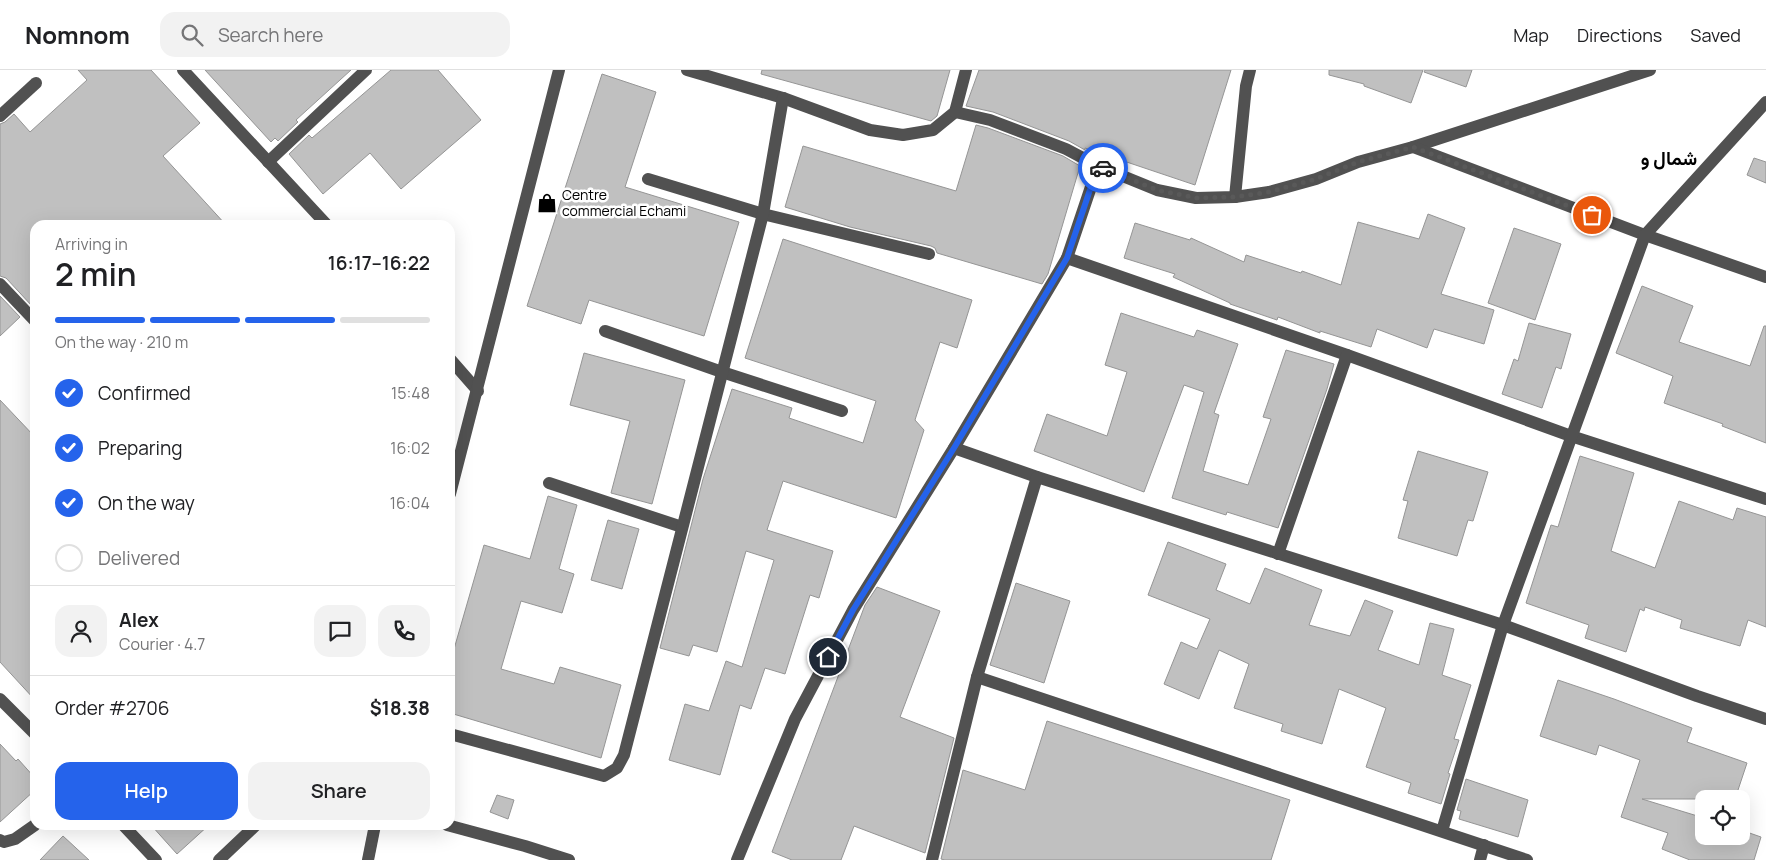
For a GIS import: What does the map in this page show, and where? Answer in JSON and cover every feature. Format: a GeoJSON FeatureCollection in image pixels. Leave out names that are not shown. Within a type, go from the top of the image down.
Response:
{"type":"FeatureCollection","features":[{"type":"Feature","properties":{"kind":"street"},"geometry":{"type":"LineString","coordinates":[[183,70],[322,220]]}},
{"type":"Feature","properties":{"kind":"street"},"geometry":{"type":"LineString","coordinates":[[268,162],[366,70]]}},
{"type":"Feature","properties":{"kind":"street"},"geometry":{"type":"LineString","coordinates":[[455,475],[559,70]]}},
{"type":"Feature","properties":{"kind":"street"},"geometry":{"type":"LineString","coordinates":[[687,70],[783,98],[870,130],[903,135],[933,130],[955,112],[966,70]]}},
{"type":"Feature","properties":{"kind":"street"},"geometry":{"type":"LineString","coordinates":[[1235,197],[1246,86],[1250,70]]}},
{"type":"Feature","properties":{"kind":"street"},"geometry":{"type":"LineString","coordinates":[[955,112],[990,120],[1066,150],[1098,166],[1157,190],[1196,198],[1235,197],[1269,192],[1316,179],[1358,162],[1413,147],[1650,70]]}},
{"type":"Feature","properties":{"kind":"street"},"geometry":{"type":"LineString","coordinates":[[0,116],[36,83]]}},
{"type":"Feature","properties":{"kind":"street"},"geometry":{"type":"LineString","coordinates":[[455,735],[604,776],[617,768],[624,755],[762,214],[783,98]]}},
{"type":"Feature","properties":{"kind":"street"},"geometry":{"type":"LineString","coordinates":[[1442,831],[1503,625],[1645,235],[1766,102]]}},
{"type":"Feature","properties":{"kind":"street"},"geometry":{"type":"LineString","coordinates":[[1413,147],[1645,235],[1766,277]]}},
{"type":"Feature","properties":{"kind":"street"},"geometry":{"type":"LineString","coordinates":[[737,860],[794,719],[853,610],[954,448],[1067,258],[1098,166]]}},
{"type":"Feature","properties":{"kind":"street"},"geometry":{"type":"LineString","coordinates":[[648,179],[762,214],[929,254]]}},
{"type":"Feature","properties":{"kind":"street"},"geometry":{"type":"LineString","coordinates":[[1067,258],[1347,355],[1571,436],[1766,499]]}},
{"type":"Feature","properties":{"kind":"street"},"geometry":{"type":"LineString","coordinates":[[0,284],[30,316]]}},
{"type":"Feature","properties":{"kind":"street"},"geometry":{"type":"LineString","coordinates":[[605,331],[842,411]]}},
{"type":"Feature","properties":{"kind":"street"},"geometry":{"type":"LineString","coordinates":[[1278,554],[1347,355]]}},
{"type":"Feature","properties":{"kind":"street"},"geometry":{"type":"LineString","coordinates":[[455,365],[478,390]]}},
{"type":"Feature","properties":{"kind":"street"},"geometry":{"type":"LineString","coordinates":[[954,448],[1037,477],[1503,625],[1697,696],[1766,719]]}},
{"type":"Feature","properties":{"kind":"street"},"geometry":{"type":"LineString","coordinates":[[932,860],[976,677],[1037,477]]}},
{"type":"Feature","properties":{"kind":"street"},"geometry":{"type":"LineString","coordinates":[[549,483],[682,527]]}},
{"type":"Feature","properties":{"kind":"street"},"geometry":{"type":"LineString","coordinates":[[976,677],[1527,860]]}},
{"type":"Feature","properties":{"kind":"street"},"geometry":{"type":"LineString","coordinates":[[0,698],[30,729]]}},
{"type":"Feature","properties":{"kind":"street"},"geometry":{"type":"LineString","coordinates":[[0,840],[4,842],[14,839],[30,828]]}},
{"type":"Feature","properties":{"kind":"street"},"geometry":{"type":"LineString","coordinates":[[455,828],[548,857],[569,860]]}},
{"type":"Feature","properties":{"kind":"street"},"geometry":{"type":"LineString","coordinates":[[128,830],[156,860]]}},
{"type":"Feature","properties":{"kind":"street"},"geometry":{"type":"LineString","coordinates":[[219,860],[251,830]]}},
{"type":"Feature","properties":{"kind":"street"},"geometry":{"type":"LineString","coordinates":[[368,860],[374,830]]}},
{"type":"Feature","properties":{"kind":"street"},"geometry":{"type":"LineString","coordinates":[[1480,860],[1484,846]]}},
{"type":"Feature","properties":{"kind":"building"},"geometry":{"type":"Polygon","coordinates":[[[78,70],[151,70],[200,123],[163,156],[221,220],[30,220],[30,304],[6,278],[0,276],[0,124],[14,114],[30,132],[87,80],[78,70]]]}},
{"type":"Feature","properties":{"kind":"building"},"geometry":{"type":"Polygon","coordinates":[[[205,70],[351,70],[296,120],[298,122],[278,141],[275,138],[271,142],[205,70]]]}},
{"type":"Feature","properties":{"kind":"building"},"geometry":{"type":"Polygon","coordinates":[[[391,70],[438,70],[481,120],[401,189],[370,153],[323,194],[289,154],[309,135],[312,138],[391,70]]]}},
{"type":"Feature","properties":{"kind":"building"},"geometry":{"type":"Polygon","coordinates":[[[762,70],[950,70],[937,116],[931,121],[761,74],[762,70]]]}},
{"type":"Feature","properties":{"kind":"building"},"geometry":{"type":"Polygon","coordinates":[[[979,70],[1231,70],[1195,185],[1085,148],[1085,150],[1069,141],[993,112],[966,106],[979,70]]]}},
{"type":"Feature","properties":{"kind":"building"},"geometry":{"type":"Polygon","coordinates":[[[1329,70],[1423,70],[1411,103],[1364,86],[1364,84],[1329,75],[1329,70]]]}},
{"type":"Feature","properties":{"kind":"building"},"geometry":{"type":"Polygon","coordinates":[[[1425,70],[1472,70],[1466,87],[1424,72],[1425,70]]]}},
{"type":"Feature","properties":{"kind":"building"},"geometry":{"type":"Polygon","coordinates":[[[602,74],[656,92],[625,187],[739,222],[704,336],[589,300],[581,324],[527,306],[602,74]]]}},
{"type":"Feature","properties":{"kind":"building"},"geometry":{"type":"Polygon","coordinates":[[[976,125],[1063,156],[1080,166],[1048,274],[1042,284],[937,253],[935,248],[931,246],[850,227],[785,207],[803,146],[956,191],[976,125]]]}},
{"type":"Feature","properties":{"kind":"building"},"geometry":{"type":"Polygon","coordinates":[[[1754,158],[1766,162],[1766,183],[1747,175],[1754,158]]]}},
{"type":"Feature","properties":{"kind":"building"},"geometry":{"type":"Polygon","coordinates":[[[1428,214],[1465,228],[1441,294],[1494,310],[1484,344],[1434,329],[1427,348],[1377,329],[1371,347],[1320,331],[1320,333],[1278,317],[1277,320],[1230,304],[1173,277],[1175,274],[1124,258],[1135,223],[1190,240],[1191,238],[1244,262],[1246,255],[1301,273],[1302,271],[1341,285],[1358,222],[1419,239],[1428,214]]]}},
{"type":"Feature","properties":{"kind":"building"},"geometry":{"type":"Polygon","coordinates":[[[1514,228],[1561,244],[1535,320],[1488,303],[1514,228]]]}},
{"type":"Feature","properties":{"kind":"building"},"geometry":{"type":"Polygon","coordinates":[[[783,239],[972,300],[957,348],[940,342],[915,420],[924,430],[896,518],[783,481],[767,530],[833,551],[819,598],[810,595],[785,674],[765,668],[751,709],[740,705],[720,775],[669,760],[685,704],[709,711],[726,661],[742,667],[774,560],[746,551],[717,652],[693,645],[689,656],[660,648],[703,479],[732,389],[792,408],[789,418],[863,443],[876,401],[745,358],[783,239]]]}},
{"type":"Feature","properties":{"kind":"building"},"geometry":{"type":"Polygon","coordinates":[[[1642,286],[1693,306],[1679,342],[1750,366],[1764,326],[1766,326],[1766,443],[1722,426],[1723,424],[1664,403],[1673,376],[1616,353],[1642,286]]]}},
{"type":"Feature","properties":{"kind":"building"},"geometry":{"type":"Polygon","coordinates":[[[0,296],[20,317],[0,336],[0,296]]]}},
{"type":"Feature","properties":{"kind":"building"},"geometry":{"type":"Polygon","coordinates":[[[1121,313],[1194,337],[1197,330],[1238,344],[1214,413],[1219,415],[1203,471],[1248,485],[1271,419],[1263,417],[1286,350],[1334,364],[1278,528],[1227,512],[1226,515],[1172,498],[1204,392],[1184,385],[1144,492],[1034,451],[1047,414],[1107,436],[1127,372],[1105,365],[1121,313]]]}},
{"type":"Feature","properties":{"kind":"building"},"geometry":{"type":"Polygon","coordinates":[[[1529,323],[1571,334],[1561,369],[1556,367],[1542,408],[1502,394],[1514,359],[1518,361],[1529,323]]]}},
{"type":"Feature","properties":{"kind":"building"},"geometry":{"type":"Polygon","coordinates":[[[584,353],[685,380],[652,504],[611,493],[630,421],[570,405],[584,353]]]}},
{"type":"Feature","properties":{"kind":"building"},"geometry":{"type":"Polygon","coordinates":[[[0,400],[30,432],[30,695],[0,662],[0,400]]]}},
{"type":"Feature","properties":{"kind":"building"},"geometry":{"type":"Polygon","coordinates":[[[1418,451],[1488,472],[1473,521],[1468,520],[1457,556],[1398,538],[1408,501],[1403,500],[1418,451]]]}},
{"type":"Feature","properties":{"kind":"building"},"geometry":{"type":"Polygon","coordinates":[[[1580,456],[1634,473],[1611,551],[1655,568],[1679,501],[1733,520],[1737,508],[1766,517],[1766,627],[1748,620],[1740,646],[1680,628],[1682,620],[1645,607],[1644,611],[1640,609],[1626,652],[1585,638],[1589,625],[1526,603],[1551,525],[1558,527],[1580,456]]]}},
{"type":"Feature","properties":{"kind":"building"},"geometry":{"type":"Polygon","coordinates":[[[548,496],[577,505],[559,569],[574,574],[562,613],[521,601],[501,669],[554,684],[560,667],[621,685],[601,758],[455,714],[455,646],[484,545],[530,559],[548,496]]]}},
{"type":"Feature","properties":{"kind":"building"},"geometry":{"type":"Polygon","coordinates":[[[608,520],[639,529],[622,589],[591,580],[608,520]]]}},
{"type":"Feature","properties":{"kind":"building"},"geometry":{"type":"Polygon","coordinates":[[[1168,542],[1226,564],[1216,590],[1250,604],[1265,568],[1322,590],[1309,625],[1350,636],[1365,600],[1393,611],[1378,650],[1419,665],[1430,623],[1454,629],[1442,675],[1471,685],[1454,739],[1459,740],[1448,773],[1450,774],[1441,804],[1408,793],[1411,783],[1366,767],[1386,708],[1339,689],[1322,744],[1281,731],[1283,724],[1234,708],[1249,664],[1219,650],[1199,699],[1164,684],[1181,642],[1197,649],[1210,619],[1148,595],[1168,542]]]}},
{"type":"Feature","properties":{"kind":"building"},"geometry":{"type":"Polygon","coordinates":[[[1016,583],[1070,601],[1044,683],[990,665],[1016,583]]]}},
{"type":"Feature","properties":{"kind":"building"},"geometry":{"type":"Polygon","coordinates":[[[877,587],[940,611],[900,717],[954,738],[925,853],[854,826],[841,860],[792,860],[772,852],[865,605],[877,587]]]}},
{"type":"Feature","properties":{"kind":"building"},"geometry":{"type":"Polygon","coordinates":[[[1558,680],[1692,728],[1687,742],[1747,763],[1738,790],[1695,790],[1695,799],[1642,799],[1695,815],[1695,845],[1750,845],[1750,833],[1761,837],[1754,860],[1690,860],[1662,849],[1668,833],[1621,817],[1640,760],[1599,745],[1596,755],[1540,736],[1558,680]]]}},
{"type":"Feature","properties":{"kind":"building"},"geometry":{"type":"Polygon","coordinates":[[[1047,721],[1290,800],[1271,860],[941,859],[963,770],[1025,790],[1047,721]]]}},
{"type":"Feature","properties":{"kind":"building"},"geometry":{"type":"Polygon","coordinates":[[[0,744],[30,772],[30,795],[0,822],[0,744]]]}},
{"type":"Feature","properties":{"kind":"building"},"geometry":{"type":"Polygon","coordinates":[[[1466,779],[1528,800],[1518,837],[1459,819],[1461,811],[1457,810],[1466,779]]]}},
{"type":"Feature","properties":{"kind":"building"},"geometry":{"type":"Polygon","coordinates":[[[497,795],[514,800],[508,819],[490,812],[497,795]]]}},
{"type":"Feature","properties":{"kind":"building"},"geometry":{"type":"Polygon","coordinates":[[[155,830],[203,830],[177,854],[155,830]]]}},
{"type":"Feature","properties":{"kind":"building"},"geometry":{"type":"Polygon","coordinates":[[[63,836],[89,860],[40,860],[63,836]]]}},
{"type":"Feature","properties":{"kind":"way so far"},"geometry":{"type":"LineString","coordinates":[[1103,168],[1157,190],[1196,198],[1235,197],[1269,192],[1316,179],[1358,162],[1413,147],[1592,215]]}},
{"type":"Feature","properties":{"kind":"place","name":"Centre commercial Echami"},"geometry":{"type":"Point","coordinates":[547,203]}},
{"type":"Feature","properties":{"kind":"district","name":"شمال و"},"geometry":{"type":"Point","coordinates":[1669,158]}},
{"type":"Feature","properties":{"kind":"route"},"geometry":{"type":"LineString","coordinates":[[828,657],[853,610],[954,448],[1067,258],[1098,166],[1103,168]]}}]}
